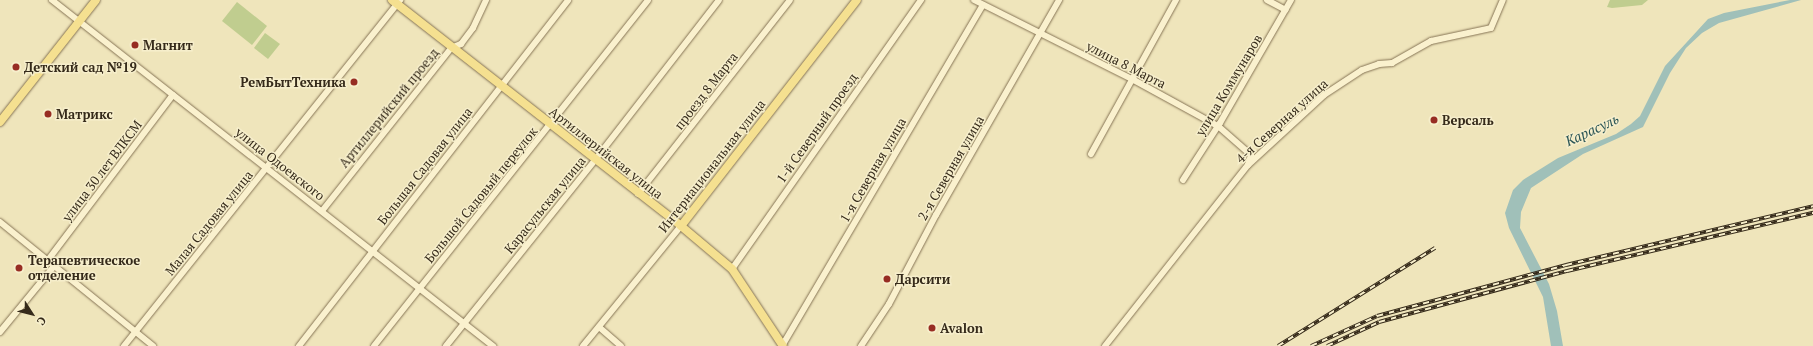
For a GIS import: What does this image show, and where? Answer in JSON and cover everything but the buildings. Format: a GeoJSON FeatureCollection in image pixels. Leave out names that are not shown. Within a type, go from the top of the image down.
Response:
{"type":"FeatureCollection","features":[{"type":"Feature","properties":{"kind":"main road"},"geometry":{"type":"LineString","coordinates":[[0,122],[96,0]]}},
{"type":"Feature","properties":{"kind":"main road","name":"Интернациональная улица"},"geometry":{"type":"LineString","coordinates":[[681,226],[857,0]]}},
{"type":"Feature","properties":{"kind":"main road","name":"Артиллерийская улица"},"geometry":{"type":"LineString","coordinates":[[396,1],[451,48],[681,226],[732,270],[783,346]]}},
{"type":"Feature","properties":{"kind":"street","name":"улица Одоевского"},"geometry":{"type":"LineString","coordinates":[[52,0],[322,211],[463,324],[493,346]]}},
{"type":"Feature","properties":{"kind":"street","name":"Артиллерийский проезд"},"geometry":{"type":"LineString","coordinates":[[322,211],[451,48],[461,44],[473,28],[486,0]]}},
{"type":"Feature","properties":{"kind":"street","name":"Большая Садовая улица"},"geometry":{"type":"LineString","coordinates":[[299,346],[568,0]]}},
{"type":"Feature","properties":{"kind":"street","name":"Большой Садовый переулок"},"geometry":{"type":"LineString","coordinates":[[374,346],[550,126],[648,0]]}},
{"type":"Feature","properties":{"kind":"street","name":"Карасульская улица"},"geometry":{"type":"LineString","coordinates":[[446,346],[595,160],[719,0]]}},
{"type":"Feature","properties":{"kind":"street","name":"проезд 8 Марта"},"geometry":{"type":"LineString","coordinates":[[638,194],[790,0]]}},
{"type":"Feature","properties":{"kind":"street","name":"1-й Северный проезд"},"geometry":{"type":"LineString","coordinates":[[732,270],[920,0]]}},
{"type":"Feature","properties":{"kind":"street","name":"улица 8 Марта"},"geometry":{"type":"LineString","coordinates":[[974,0],[1132,79],[1218,126],[1251,155]]}},
{"type":"Feature","properties":{"kind":"street","name":"2-я Северная улица"},"geometry":{"type":"LineString","coordinates":[[862,346],[889,304],[936,215],[1059,0]]}},
{"type":"Feature","properties":{"kind":"street"},"geometry":{"type":"LineString","coordinates":[[1091,154],[1176,0]]}},
{"type":"Feature","properties":{"kind":"street"},"geometry":{"type":"LineString","coordinates":[[1267,0],[1286,10]]}},
{"type":"Feature","properties":{"kind":"street","name":"улица Коммунаров"},"geometry":{"type":"LineString","coordinates":[[1183,180],[1218,126],[1291,0]]}},
{"type":"Feature","properties":{"kind":"street","name":"4-я Северная улица"},"geometry":{"type":"LineString","coordinates":[[1105,346],[1248,165],[1324,95],[1362,70],[1379,64],[1392,63],[1431,41],[1491,28],[1503,0]]}},
{"type":"Feature","properties":{"kind":"street","name":"Малая Садовая улица"},"geometry":{"type":"LineString","coordinates":[[124,346],[267,169],[396,1]]}},
{"type":"Feature","properties":{"kind":"street","name":"1-я Северная улица"},"geometry":{"type":"LineString","coordinates":[[783,346],[983,5]]}},
{"type":"Feature","properties":{"kind":"street","name":"улица 30 лет ВЛКСМ"},"geometry":{"type":"LineString","coordinates":[[48,260],[173,95]]}},
{"type":"Feature","properties":{"kind":"street"},"geometry":{"type":"LineString","coordinates":[[1248,165],[1251,155],[1260,155]]}},
{"type":"Feature","properties":{"kind":"street"},"geometry":{"type":"LineString","coordinates":[[0,222],[55,265],[153,346]]}},
{"type":"Feature","properties":{"kind":"street","name":"Интернациональная улица"},"geometry":{"type":"LineString","coordinates":[[583,346],[681,226]]}},
{"type":"Feature","properties":{"kind":"street"},"geometry":{"type":"LineString","coordinates":[[0,332],[55,265]]}},
{"type":"Feature","properties":{"kind":"street"},"geometry":{"type":"LineString","coordinates":[[599,327],[621,346]]}},
{"type":"Feature","properties":{"kind":"green space"},"geometry":{"type":"Polygon","coordinates":[[[1610,0],[1648,0],[1642,5],[1612,8],[1607,7],[1610,0]]]}},
{"type":"Feature","properties":{"kind":"green space"},"geometry":{"type":"Polygon","coordinates":[[[237,2],[267,26],[252,45],[222,21],[237,2]]]}},
{"type":"Feature","properties":{"kind":"green space"},"geometry":{"type":"Polygon","coordinates":[[[265,33],[280,44],[268,59],[254,48],[265,33]]]}},
{"type":"Feature","properties":{"kind":"water"},"geometry":{"type":"Polygon","coordinates":[[[1790,0],[1801,0],[1719,23],[1702,33],[1686,48],[1670,73],[1643,127],[1583,154],[1531,188],[1521,212],[1520,228],[1549,284],[1557,311],[1563,346],[1551,346],[1543,297],[1509,228],[1505,213],[1513,190],[1523,180],[1558,158],[1616,134],[1631,124],[1640,116],[1665,66],[1708,19],[1724,13],[1790,0]]]}},
{"type":"Feature","properties":{"kind":"railway"},"geometry":{"type":"LineString","coordinates":[[1311,346],[1377,316],[1566,265],[1813,206]]}},
{"type":"Feature","properties":{"kind":"railway"},"geometry":{"type":"LineString","coordinates":[[1327,346],[1379,322],[1567,271],[1813,213]]}},
{"type":"Feature","properties":{"kind":"railway"},"geometry":{"type":"LineString","coordinates":[[1278,346],[1435,248]]}},
{"type":"Feature","properties":{"kind":"place","name":"Магнит"},"geometry":{"type":"Point","coordinates":[135,45]}},
{"type":"Feature","properties":{"kind":"place","name":"Детский сад №19"},"geometry":{"type":"Point","coordinates":[16,67]}},
{"type":"Feature","properties":{"kind":"place","name":"РемБытТехника"},"geometry":{"type":"Point","coordinates":[354,82]}},
{"type":"Feature","properties":{"kind":"place","name":"Матрикс"},"geometry":{"type":"Point","coordinates":[48,114]}},
{"type":"Feature","properties":{"kind":"place","name":"Версаль"},"geometry":{"type":"Point","coordinates":[1434,120]}},
{"type":"Feature","properties":{"kind":"place","name":"Терапевтическое отделение"},"geometry":{"type":"Point","coordinates":[19,268]}},
{"type":"Feature","properties":{"kind":"place","name":"Дарсити"},"geometry":{"type":"Point","coordinates":[887,279]}},
{"type":"Feature","properties":{"kind":"place","name":"Avalon"},"geometry":{"type":"Point","coordinates":[932,328]}},
{"type":"Feature","properties":{"kind":"water label","name":"Карасуль"},"geometry":{"type":"Point","coordinates":[1592,130]}}]}
